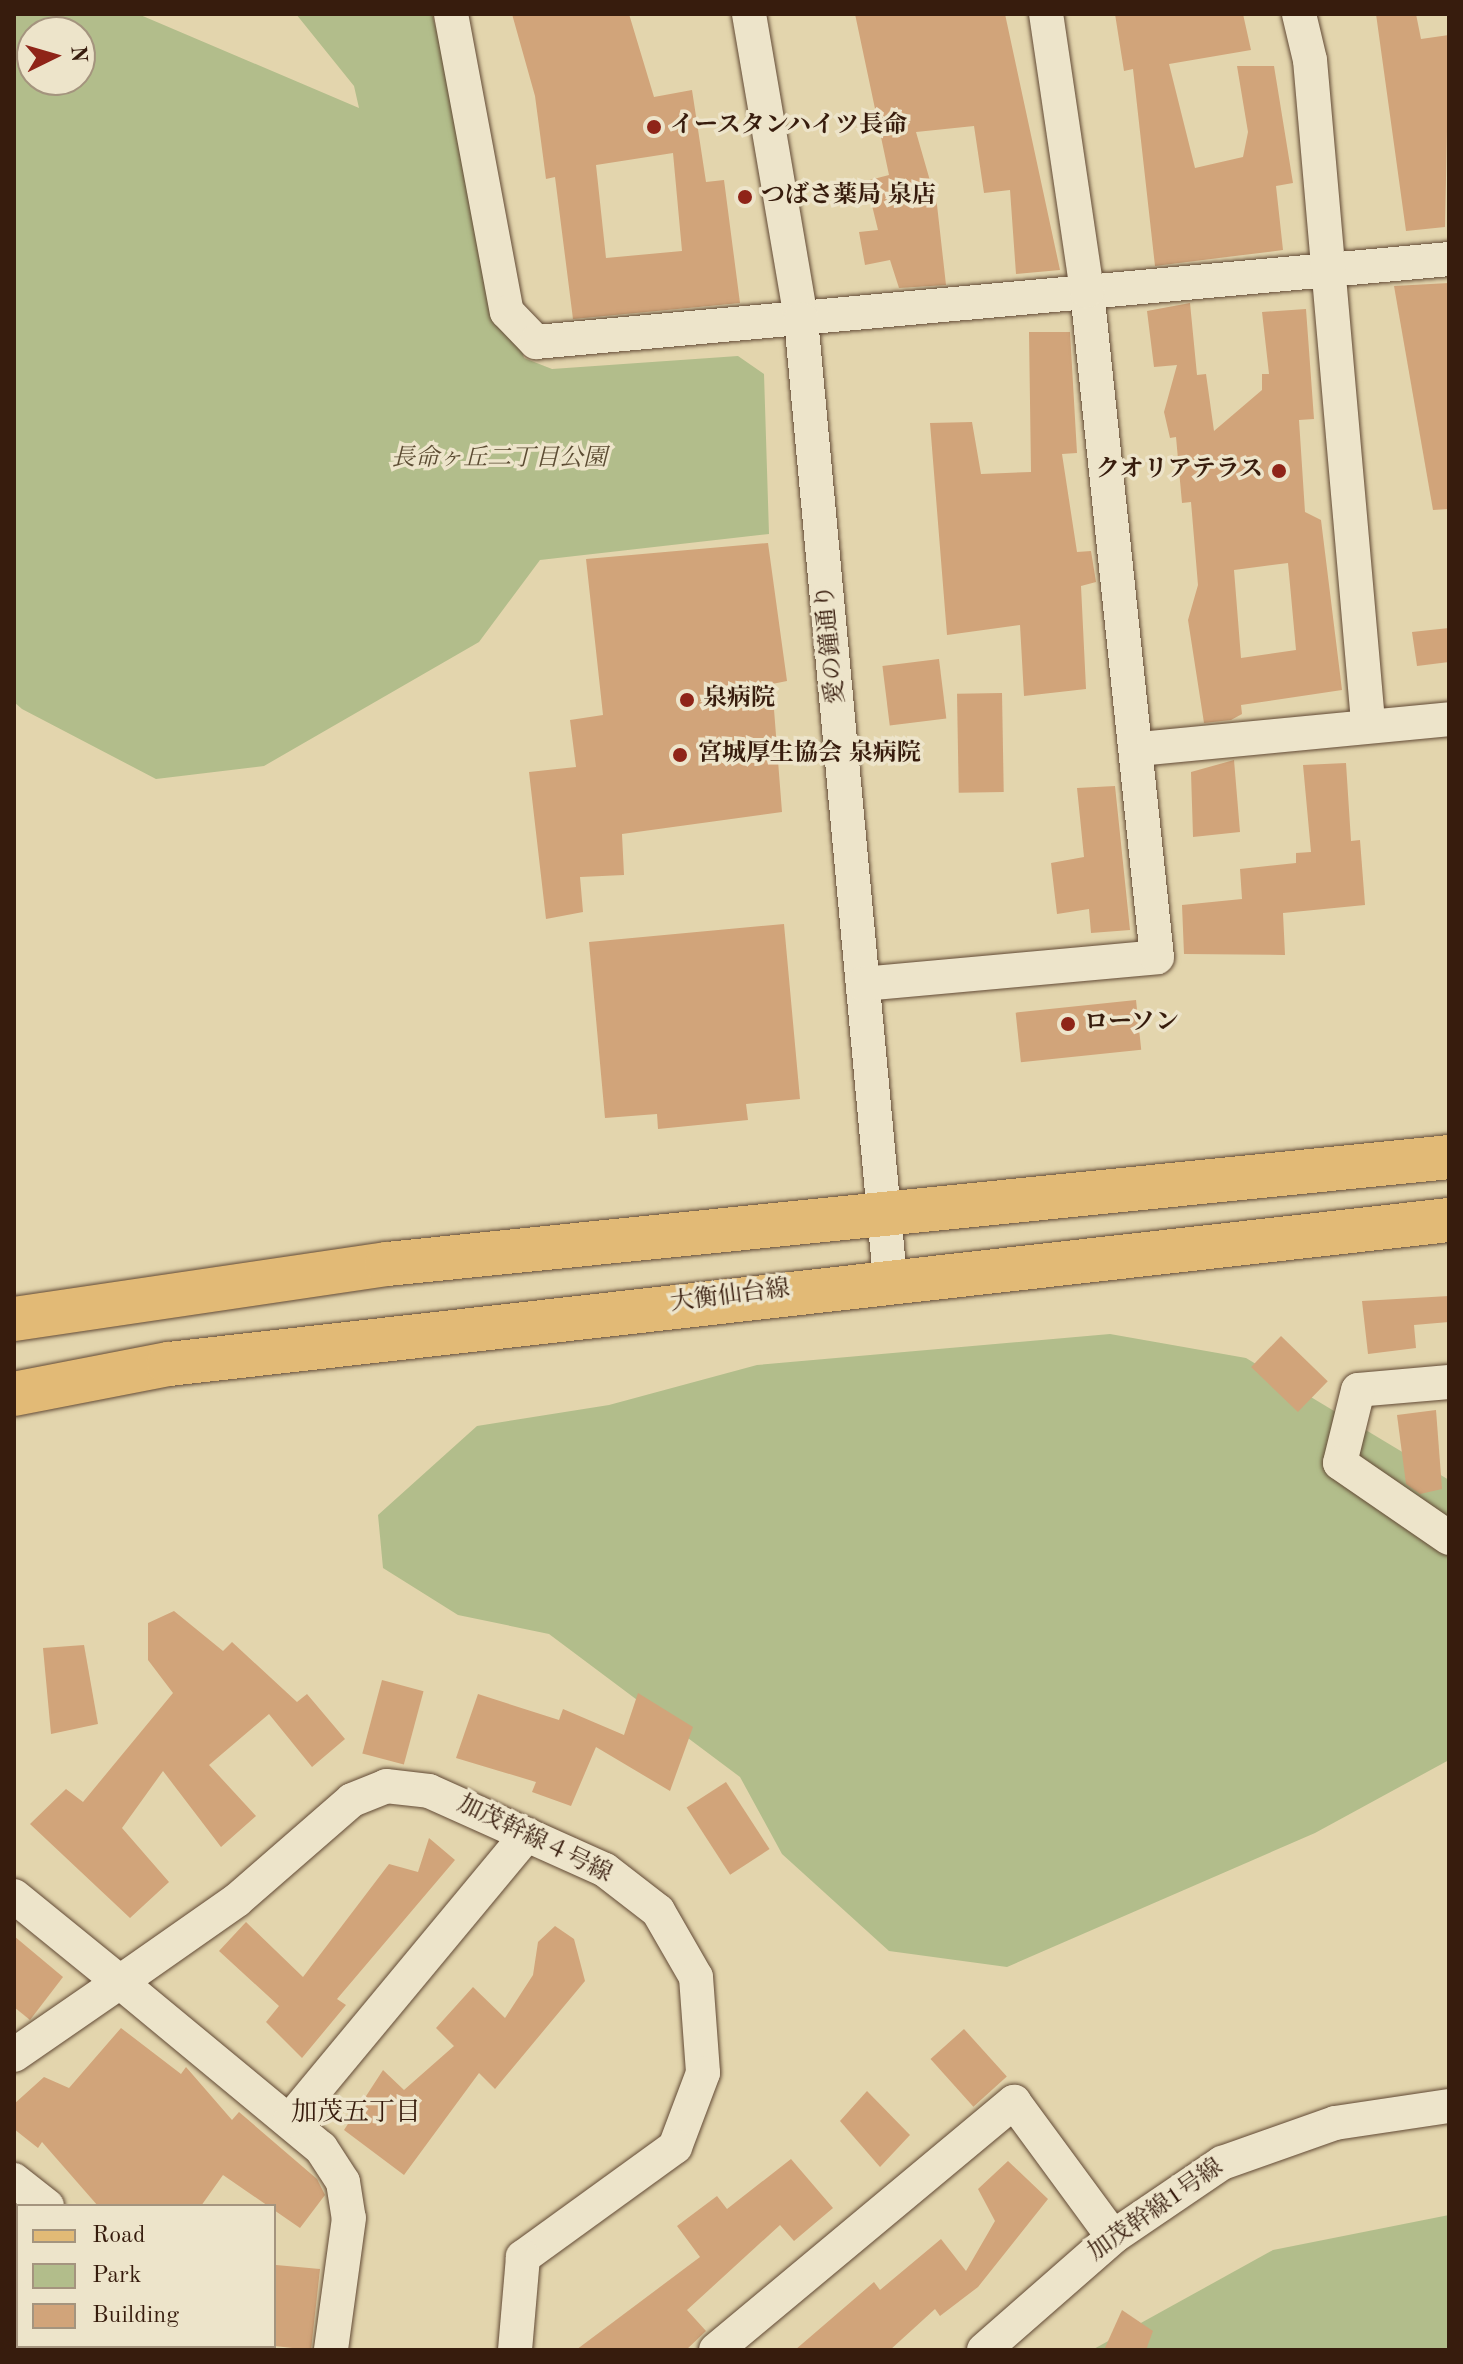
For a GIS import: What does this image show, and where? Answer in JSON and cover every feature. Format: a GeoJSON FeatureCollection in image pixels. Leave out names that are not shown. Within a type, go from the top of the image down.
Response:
{"type":"FeatureCollection","features":[{"type":"Feature","properties":{"kind":"main road"},"geometry":{"type":"LineString","coordinates":[[14,1319],[387,1264],[1449,1157]]}},
{"type":"Feature","properties":{"kind":"main road","name":"大衡仙台線"},"geometry":{"type":"LineString","coordinates":[[14,1394],[169,1364],[890,1278],[1449,1220]]}},
{"type":"Feature","properties":{"kind":"street"},"geometry":{"type":"LineString","coordinates":[[451,14],[507,312],[536,342],[1449,259]]}},
{"type":"Feature","properties":{"kind":"street","name":"愛の鐘通り"},"geometry":{"type":"LineString","coordinates":[[749,14],[801,319],[890,1278]]}},
{"type":"Feature","properties":{"kind":"street"},"geometry":{"type":"LineString","coordinates":[[863,984],[1157,957],[1139,749],[1087,291],[1046,14]]}},
{"type":"Feature","properties":{"kind":"street"},"geometry":{"type":"LineString","coordinates":[[1299,14],[1329,269],[1368,722]]}},
{"type":"Feature","properties":{"kind":"street"},"geometry":{"type":"LineString","coordinates":[[1139,749],[1368,722],[1449,719]]}},
{"type":"Feature","properties":{"kind":"street"},"geometry":{"type":"LineString","coordinates":[[1449,1382],[1358,1390],[1340,1463],[1449,1538]]}},
{"type":"Feature","properties":{"kind":"street","name":"加茂幹線４号線"},"geometry":{"type":"LineString","coordinates":[[14,2055],[237,1900],[352,1800],[386,1786],[429,1791],[605,1870],[658,1911],[696,1977],[703,2073],[675,2147],[523,2257],[515,2350]]}},
{"type":"Feature","properties":{"kind":"street"},"geometry":{"type":"LineString","coordinates":[[290,2120],[527,1835]]}},
{"type":"Feature","properties":{"kind":"street"},"geometry":{"type":"LineString","coordinates":[[14,1896],[321,2148],[343,2182],[349,2218],[331,2350]]}},
{"type":"Feature","properties":{"kind":"street"},"geometry":{"type":"LineString","coordinates":[[716,2350],[1014,2102],[1113,2237]]}},
{"type":"Feature","properties":{"kind":"street","name":"加茂幹線1号線"},"geometry":{"type":"LineString","coordinates":[[984,2350],[1113,2237],[1222,2163],[1276,2138],[1449,2106]]}},
{"type":"Feature","properties":{"kind":"street"},"geometry":{"type":"LineString","coordinates":[[14,2180],[44,2204]]}},
{"type":"Feature","properties":{"kind":"green space","name":"長命ヶ丘二丁目公園"},"geometry":{"type":"Polygon","coordinates":[[[14,14],[138,14],[359,108],[354,86],[296,14],[432,14],[524,358],[552,369],[738,356],[764,374],[769,534],[540,560],[479,642],[264,766],[156,779],[14,702],[14,14]]]}},
{"type":"Feature","properties":{"kind":"green space"},"geometry":{"type":"Polygon","coordinates":[[[1110,1334],[1246,1358],[1449,1480],[1449,1760],[1315,1833],[1007,1967],[889,1951],[782,1854],[740,1777],[549,1634],[458,1615],[383,1568],[378,1515],[477,1426],[609,1405],[757,1365],[1110,1334]]]}},
{"type":"Feature","properties":{"kind":"green space"},"geometry":{"type":"Polygon","coordinates":[[[1449,2215],[1449,2350],[1092,2350],[1273,2250],[1449,2215]]]}},
{"type":"Feature","properties":{"kind":"building"},"geometry":{"type":"Polygon","coordinates":[[[512,14],[629,14],[654,97],[692,90],[706,182],[724,180],[740,303],[573,319],[555,177],[546,179],[535,96],[512,14]],[[673,153],[596,165],[606,258],[682,251],[673,153]]]}},
{"type":"Feature","properties":{"kind":"building"},"geometry":{"type":"Polygon","coordinates":[[[855,14],[1005,14],[1060,270],[1016,274],[1010,190],[984,193],[974,126],[916,132],[937,205],[946,285],[899,288],[890,260],[865,265],[859,232],[878,230],[866,181],[889,175],[855,14]]]}},
{"type":"Feature","properties":{"kind":"building"},"geometry":{"type":"Polygon","coordinates":[[[1115,14],[1243,14],[1251,50],[1169,64],[1195,168],[1243,157],[1248,132],[1237,66],[1274,66],[1293,183],[1276,186],[1283,250],[1155,266],[1133,69],[1124,71],[1115,14]]]}},
{"type":"Feature","properties":{"kind":"building"},"geometry":{"type":"Polygon","coordinates":[[[1376,14],[1416,14],[1421,39],[1449,35],[1445,227],[1406,231],[1376,14]]]}},
{"type":"Feature","properties":{"kind":"building"},"geometry":{"type":"Polygon","coordinates":[[[1449,283],[1449,509],[1433,510],[1394,286],[1449,283]]]}},
{"type":"Feature","properties":{"kind":"building"},"geometry":{"type":"Polygon","coordinates":[[[1190,303],[1197,375],[1206,374],[1214,431],[1262,390],[1262,374],[1269,374],[1262,312],[1306,309],[1314,419],[1299,420],[1305,512],[1321,520],[1342,690],[1241,705],[1242,714],[1231,720],[1204,723],[1188,620],[1198,585],[1191,502],[1182,503],[1176,437],[1170,438],[1164,412],[1177,365],[1154,367],[1147,311],[1190,303]],[[1288,563],[1234,570],[1241,658],[1296,650],[1288,563]]]}},
{"type":"Feature","properties":{"kind":"building"},"geometry":{"type":"Polygon","coordinates":[[[1029,332],[1070,332],[1077,453],[1062,454],[1077,552],[1091,551],[1096,582],[1081,586],[1086,689],[1024,696],[1020,625],[947,635],[930,423],[972,422],[981,474],[1031,472],[1029,332]]]}},
{"type":"Feature","properties":{"kind":"building","name":"泉病院"},"geometry":{"type":"Polygon","coordinates":[[[768,543],[787,681],[772,684],[782,812],[622,834],[624,875],[580,877],[583,912],[546,919],[529,772],[576,767],[570,720],[603,715],[586,559],[768,543]]]}},
{"type":"Feature","properties":{"kind":"building"},"geometry":{"type":"Polygon","coordinates":[[[1449,628],[1449,662],[1417,666],[1412,632],[1449,628]]]}},
{"type":"Feature","properties":{"kind":"building"},"geometry":{"type":"Polygon","coordinates":[[[939,659],[946,719],[890,725],[882,666],[939,659]]]}},
{"type":"Feature","properties":{"kind":"building"},"geometry":{"type":"Polygon","coordinates":[[[1002,693],[1004,792],[959,793],[957,694],[1002,693]]]}},
{"type":"Feature","properties":{"kind":"building"},"geometry":{"type":"Polygon","coordinates":[[[1234,760],[1240,832],[1193,837],[1191,772],[1234,760]]]}},
{"type":"Feature","properties":{"kind":"building"},"geometry":{"type":"Polygon","coordinates":[[[1346,763],[1351,841],[1360,840],[1365,905],[1283,913],[1285,955],[1184,954],[1182,905],[1242,899],[1240,869],[1296,863],[1296,853],[1311,852],[1303,765],[1346,763]]]}},
{"type":"Feature","properties":{"kind":"building"},"geometry":{"type":"Polygon","coordinates":[[[1115,786],[1130,930],[1091,933],[1089,909],[1057,914],[1051,863],[1084,857],[1077,788],[1115,786]]]}},
{"type":"Feature","properties":{"kind":"building"},"geometry":{"type":"Polygon","coordinates":[[[784,924],[800,1099],[746,1104],[748,1120],[658,1129],[657,1114],[605,1118],[589,942],[784,924]]]}},
{"type":"Feature","properties":{"kind":"building"},"geometry":{"type":"Polygon","coordinates":[[[1136,1000],[1141,1050],[1021,1062],[1016,1013],[1136,1000]]]}},
{"type":"Feature","properties":{"kind":"building"},"geometry":{"type":"Polygon","coordinates":[[[1449,1296],[1449,1322],[1414,1325],[1416,1348],[1368,1354],[1362,1301],[1449,1296]]]}},
{"type":"Feature","properties":{"kind":"building"},"geometry":{"type":"Polygon","coordinates":[[[1281,1336],[1328,1381],[1298,1412],[1251,1367],[1281,1336]]]}},
{"type":"Feature","properties":{"kind":"building"},"geometry":{"type":"Polygon","coordinates":[[[1436,1410],[1442,1489],[1420,1494],[1406,1484],[1397,1415],[1436,1410]]]}},
{"type":"Feature","properties":{"kind":"building"},"geometry":{"type":"Polygon","coordinates":[[[174,1611],[223,1651],[232,1642],[297,1702],[307,1694],[345,1739],[312,1767],[269,1714],[209,1765],[256,1816],[221,1847],[163,1771],[122,1828],[169,1882],[130,1918],[30,1824],[66,1789],[83,1802],[173,1693],[148,1660],[148,1623],[174,1611]]]}},
{"type":"Feature","properties":{"kind":"building"},"geometry":{"type":"Polygon","coordinates":[[[84,1645],[98,1724],[51,1734],[43,1648],[84,1645]]]}},
{"type":"Feature","properties":{"kind":"building"},"geometry":{"type":"Polygon","coordinates":[[[382,1680],[424,1691],[404,1765],[362,1753],[382,1680]]]}},
{"type":"Feature","properties":{"kind":"building"},"geometry":{"type":"Polygon","coordinates":[[[638,1693],[693,1727],[670,1791],[596,1747],[571,1806],[532,1792],[536,1782],[456,1758],[478,1694],[559,1720],[563,1709],[624,1735],[638,1693]]]}},
{"type":"Feature","properties":{"kind":"building"},"geometry":{"type":"Polygon","coordinates":[[[726,1782],[770,1849],[730,1875],[687,1808],[726,1782]]]}},
{"type":"Feature","properties":{"kind":"building"},"geometry":{"type":"Polygon","coordinates":[[[429,1838],[455,1860],[337,1999],[346,2005],[302,2058],[266,2022],[279,2006],[219,1951],[246,1922],[303,1977],[389,1864],[418,1872],[429,1838]]]}},
{"type":"Feature","properties":{"kind":"building"},"geometry":{"type":"Polygon","coordinates":[[[555,1926],[574,1939],[585,1981],[495,2089],[479,2073],[404,2175],[344,2130],[383,2070],[404,2090],[454,2046],[436,2028],[473,1987],[505,2018],[533,1975],[538,1942],[555,1926]]]}},
{"type":"Feature","properties":{"kind":"building"},"geometry":{"type":"Polygon","coordinates":[[[14,1936],[63,1977],[30,2020],[14,2007],[14,1936]]]}},
{"type":"Feature","properties":{"kind":"building"},"geometry":{"type":"Polygon","coordinates":[[[121,2028],[181,2074],[186,2067],[232,2120],[239,2112],[317,2179],[325,2195],[300,2228],[276,2211],[276,2204],[265,2204],[223,2175],[202,2204],[96,2204],[42,2142],[38,2148],[14,2129],[14,2104],[44,2077],[69,2088],[121,2028]]]}},
{"type":"Feature","properties":{"kind":"building"},"geometry":{"type":"Polygon","coordinates":[[[964,2029],[1007,2077],[973,2107],[931,2059],[964,2029]]]}},
{"type":"Feature","properties":{"kind":"building"},"geometry":{"type":"Polygon","coordinates":[[[867,2091],[910,2135],[880,2167],[840,2121],[867,2091]]]}},
{"type":"Feature","properties":{"kind":"building"},"geometry":{"type":"Polygon","coordinates":[[[791,2159],[833,2208],[794,2241],[780,2225],[687,2310],[706,2331],[686,2350],[576,2350],[700,2257],[677,2226],[717,2196],[727,2209],[791,2159]]]}},
{"type":"Feature","properties":{"kind":"building"},"geometry":{"type":"Polygon","coordinates":[[[1008,2161],[1048,2199],[978,2287],[940,2316],[935,2309],[890,2350],[795,2350],[874,2282],[880,2290],[941,2239],[966,2271],[995,2221],[978,2189],[1008,2161]]]}},
{"type":"Feature","properties":{"kind":"building"},"geometry":{"type":"Polygon","coordinates":[[[276,2265],[320,2269],[311,2350],[276,2346],[276,2265]]]}},
{"type":"Feature","properties":{"kind":"building"},"geometry":{"type":"Polygon","coordinates":[[[1122,2310],[1153,2331],[1146,2350],[1104,2350],[1122,2310]]]}},
{"type":"Feature","properties":{"kind":"place","name":"イースタンハイツ長命"},"geometry":{"type":"Point","coordinates":[654,127]}},
{"type":"Feature","properties":{"kind":"place","name":"つばさ薬局 泉店"},"geometry":{"type":"Point","coordinates":[745,197]}},
{"type":"Feature","properties":{"kind":"place","name":"クオリアテラス"},"geometry":{"type":"Point","coordinates":[1279,471]}},
{"type":"Feature","properties":{"kind":"place","name":"泉病院"},"geometry":{"type":"Point","coordinates":[687,700]}},
{"type":"Feature","properties":{"kind":"place","name":"宮城厚生協会 泉病院"},"geometry":{"type":"Point","coordinates":[680,755]}},
{"type":"Feature","properties":{"kind":"place","name":"ローソン"},"geometry":{"type":"Point","coordinates":[1068,1024]}},
{"type":"Feature","properties":{"kind":"district","name":"加茂五丁目"},"geometry":{"type":"Point","coordinates":[356,2114]}}]}
